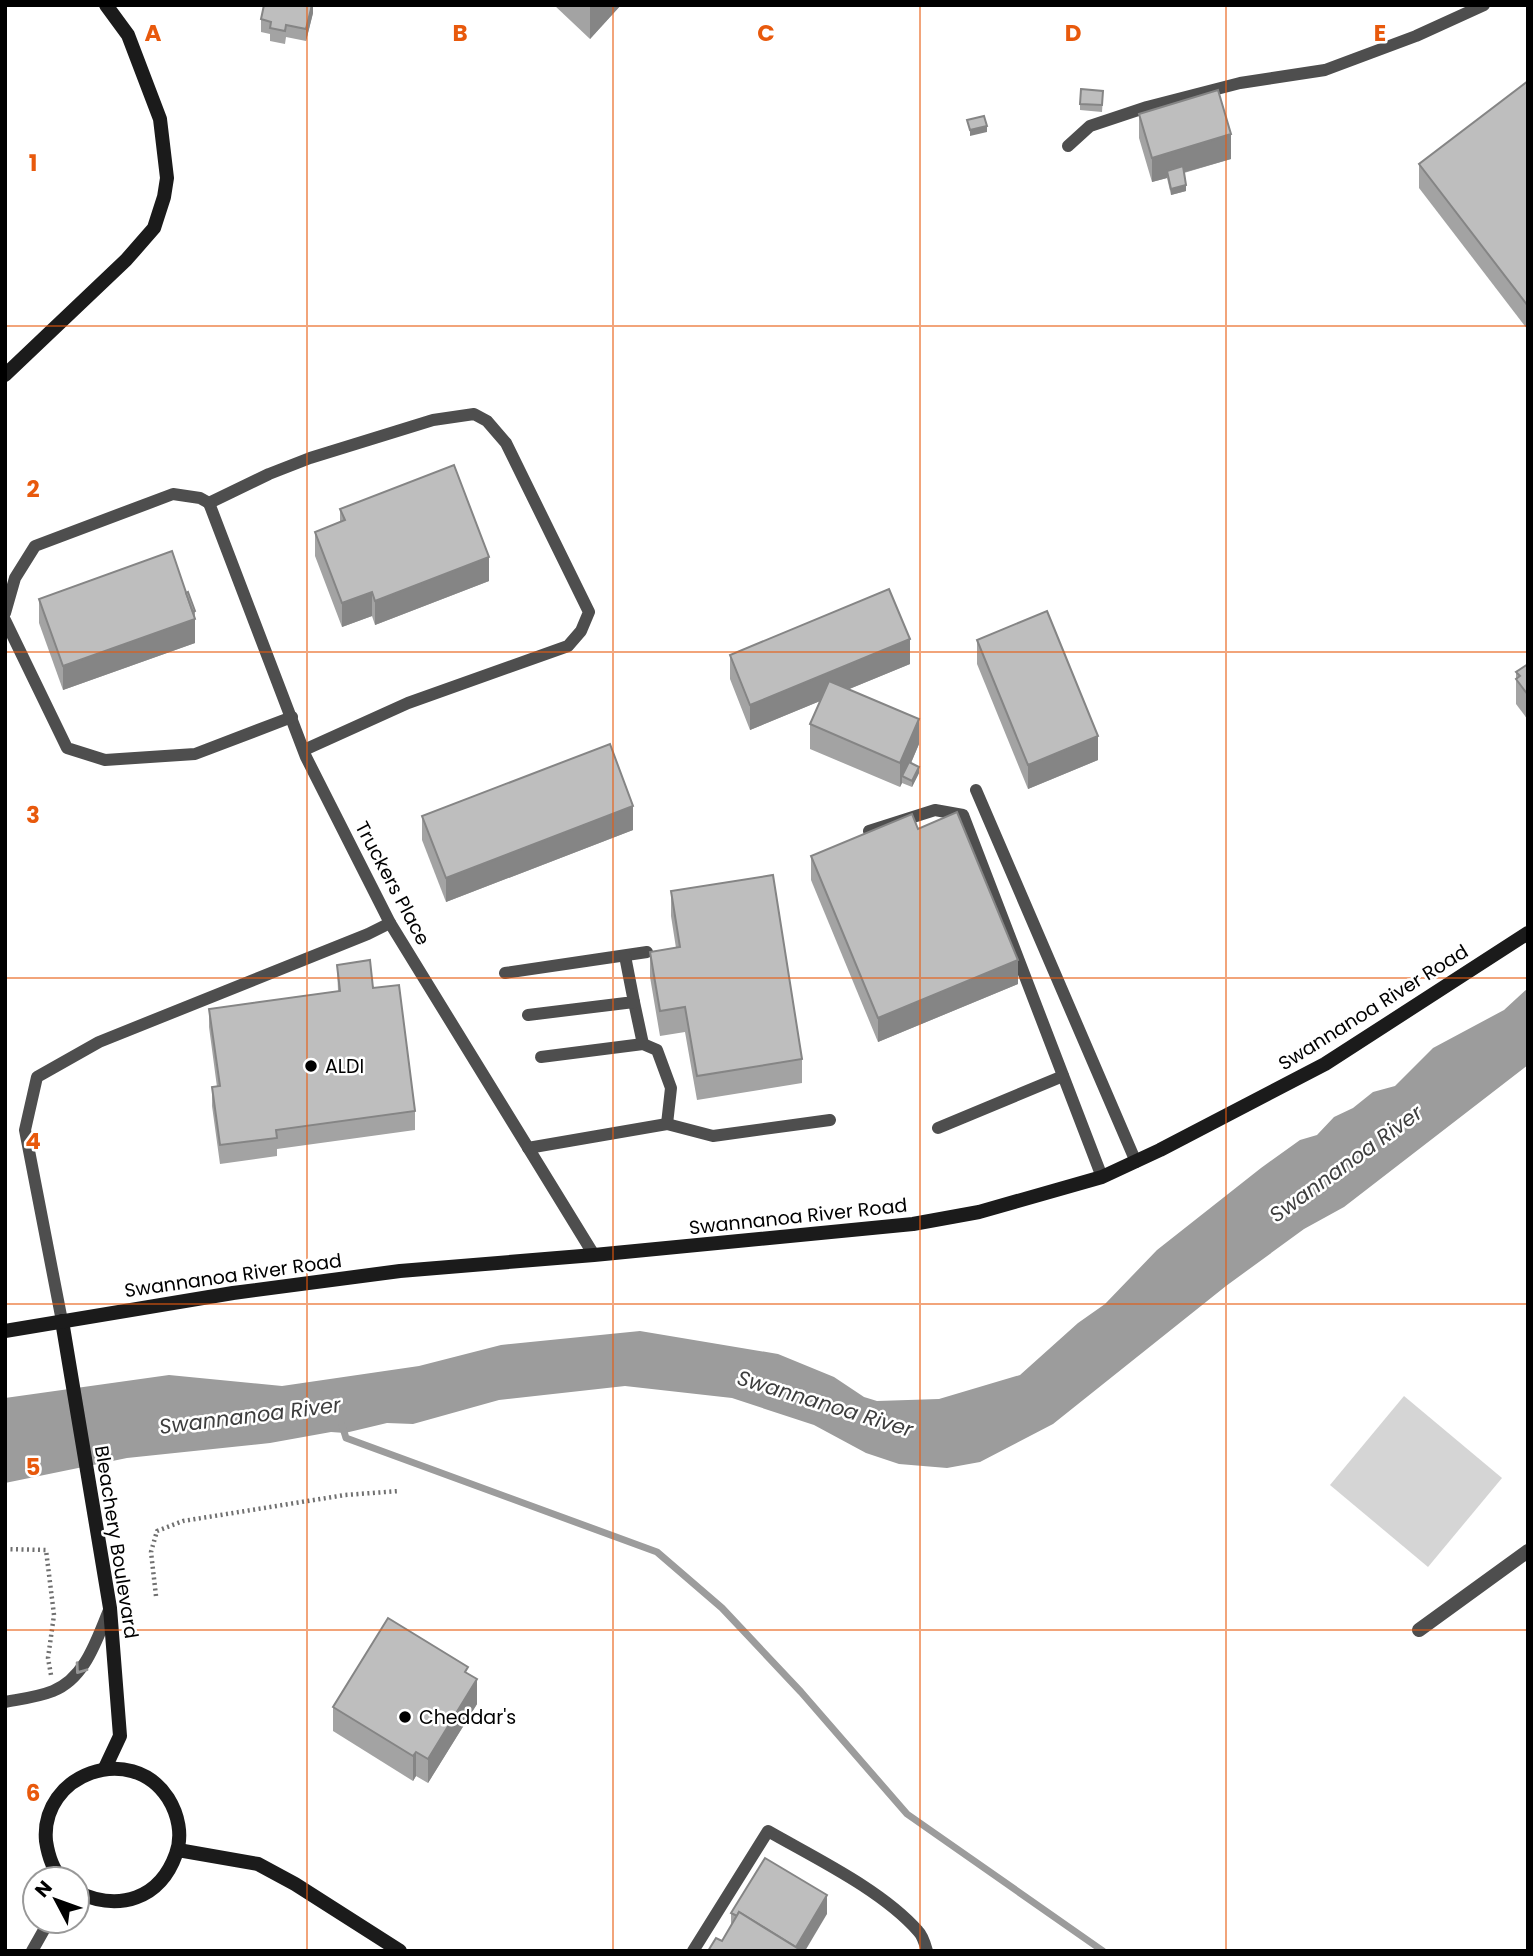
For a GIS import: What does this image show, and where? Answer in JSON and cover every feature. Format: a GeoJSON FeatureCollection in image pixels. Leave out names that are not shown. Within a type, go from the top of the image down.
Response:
{"type":"FeatureCollection","features":[{"type":"Feature","properties":{"kind":"main road"},"geometry":{"type":"LineString","coordinates":[[5,375],[126,260],[154,228],[164,197],[167,178],[160,120],[128,34],[106,5]]}},
{"type":"Feature","properties":{"kind":"main road","name":"Swannanoa River Road"},"geometry":{"type":"LineString","coordinates":[[5,1331],[233,1293],[387,1272],[913,1224],[979,1212],[1102,1177],[1136,1162],[1325,1064],[1528,933]]}},
{"type":"Feature","properties":{"kind":"main road","name":"Bleachery Boulevard"},"geometry":{"type":"LineString","coordinates":[[62,1321],[110,1608],[120,1736],[105,1768]]}},
{"type":"Feature","properties":{"kind":"main road"},"geometry":{"type":"LineString","coordinates":[[54,1865],[47,1854],[45,1830],[51,1808],[64,1788],[83,1775],[105,1768],[126,1769],[146,1776],[163,1790],[174,1808],[179,1829],[178,1850],[170,1870],[156,1886],[137,1898],[116,1902],[91,1899]]}},
{"type":"Feature","properties":{"kind":"main road"},"geometry":{"type":"LineString","coordinates":[[178,1850],[258,1864],[295,1884],[400,1951]]}},
{"type":"Feature","properties":{"kind":"street"},"geometry":{"type":"LineString","coordinates":[[1419,1630],[1528,1551]]}},
{"type":"Feature","properties":{"kind":"lane"},"geometry":{"type":"LineString","coordinates":[[1068,146],[1090,126],[1147,107],[1240,83],[1325,70],[1416,36],[1484,5]]}},
{"type":"Feature","properties":{"kind":"lane"},"geometry":{"type":"LineString","coordinates":[[5,613],[15,578],[35,546],[173,494],[200,498],[209,503],[310,458],[433,420],[474,414],[487,421],[506,443],[589,612],[581,631],[568,646],[408,704],[304,750]]}},
{"type":"Feature","properties":{"kind":"lane","name":"Truckers Place"},"geometry":{"type":"LineString","coordinates":[[209,503],[304,750],[390,922],[594,1255]]}},
{"type":"Feature","properties":{"kind":"lane"},"geometry":{"type":"LineString","coordinates":[[5,620],[67,748],[104,760],[195,754],[292,717]]}},
{"type":"Feature","properties":{"kind":"lane"},"geometry":{"type":"LineString","coordinates":[[976,790],[1136,1162]]}},
{"type":"Feature","properties":{"kind":"lane"},"geometry":{"type":"LineString","coordinates":[[869,831],[934,810],[963,815],[1102,1177]]}},
{"type":"Feature","properties":{"kind":"lane"},"geometry":{"type":"LineString","coordinates":[[62,1321],[25,1130],[37,1077],[99,1042],[368,934],[390,922]]}},
{"type":"Feature","properties":{"kind":"lane"},"geometry":{"type":"LineString","coordinates":[[505,973],[647,953]]}},
{"type":"Feature","properties":{"kind":"lane"},"geometry":{"type":"LineString","coordinates":[[625,956],[643,1045]]}},
{"type":"Feature","properties":{"kind":"lane"},"geometry":{"type":"LineString","coordinates":[[528,1015],[634,1002]]}},
{"type":"Feature","properties":{"kind":"lane"},"geometry":{"type":"LineString","coordinates":[[541,1057],[643,1045],[657,1050],[671,1088],[667,1124]]}},
{"type":"Feature","properties":{"kind":"lane"},"geometry":{"type":"LineString","coordinates":[[938,1128],[1063,1076]]}},
{"type":"Feature","properties":{"kind":"lane"},"geometry":{"type":"LineString","coordinates":[[528,1147],[667,1124],[713,1136],[830,1120]]}},
{"type":"Feature","properties":{"kind":"lane"},"geometry":{"type":"LineString","coordinates":[[5,1702],[55,1690],[74,1678],[89,1657],[110,1608]]}},
{"type":"Feature","properties":{"kind":"lane"},"geometry":{"type":"LineString","coordinates":[[693,1951],[768,1831],[869,1891],[896,1911],[920,1933],[927,1951]]}},
{"type":"Feature","properties":{"kind":"lane"},"geometry":{"type":"LineString","coordinates":[[32,1951],[41,1935]]}},
{"type":"Feature","properties":{"kind":"path"},"geometry":{"type":"LineString","coordinates":[[156,1596],[151,1552],[156,1531],[196,1519],[345,1495],[399,1491]]}},
{"type":"Feature","properties":{"kind":"path"},"geometry":{"type":"LineString","coordinates":[[5,1549],[46,1549],[54,1615],[48,1658],[55,1690]]}},
{"type":"Feature","properties":{"kind":"shaded area"},"geometry":{"type":"Polygon","coordinates":[[[1404,1396],[1502,1478],[1428,1567],[1330,1485],[1404,1396]]]}},
{"type":"Feature","properties":{"kind":"water","name":"Swannanoa River"},"geometry":{"type":"Polygon","coordinates":[[[1528,988],[1528,1065],[1344,1207],[1304,1229],[1226,1286],[1053,1424],[980,1462],[947,1468],[899,1464],[866,1453],[814,1425],[732,1398],[625,1386],[499,1400],[413,1424],[387,1423],[345,1433],[331,1432],[270,1443],[127,1458],[5,1483],[5,1398],[169,1375],[282,1386],[419,1366],[501,1345],[640,1331],[778,1354],[834,1377],[864,1397],[877,1401],[939,1399],[1020,1375],[1078,1323],[1105,1304],[1157,1250],[1261,1168],[1300,1140],[1317,1135],[1334,1117],[1353,1108],[1373,1092],[1395,1086],[1433,1048],[1504,1010],[1528,988]]]}},
{"type":"Feature","properties":{"kind":"building"},"geometry":{"type":"Polygon","coordinates":[[[264,5],[312,5],[306,29],[286,25],[285,31],[270,28],[271,22],[261,19],[264,5]]]}},
{"type":"Feature","properties":{"kind":"building"},"geometry":{"type":"Polygon","coordinates":[[[1528,81],[1528,306],[1419,164],[1528,81]]]}},
{"type":"Feature","properties":{"kind":"building"},"geometry":{"type":"Polygon","coordinates":[[[1081,89],[1103,91],[1102,105],[1080,104],[1081,89]]]}},
{"type":"Feature","properties":{"kind":"building"},"geometry":{"type":"Polygon","coordinates":[[[1218,90],[1231,134],[1152,158],[1139,114],[1218,90]]]}},
{"type":"Feature","properties":{"kind":"building"},"geometry":{"type":"Polygon","coordinates":[[[984,116],[987,126],[970,130],[967,120],[984,116]]]}},
{"type":"Feature","properties":{"kind":"building"},"geometry":{"type":"Polygon","coordinates":[[[1183,166],[1186,185],[1171,189],[1167,171],[1183,166]]]}},
{"type":"Feature","properties":{"kind":"building"},"geometry":{"type":"Polygon","coordinates":[[[454,465],[489,557],[375,601],[372,592],[342,603],[315,532],[345,520],[340,509],[454,465]]]}},
{"type":"Feature","properties":{"kind":"building"},"geometry":{"type":"Polygon","coordinates":[[[172,551],[195,619],[63,666],[39,599],[172,551]]]}},
{"type":"Feature","properties":{"kind":"building"},"geometry":{"type":"Polygon","coordinates":[[[889,589],[910,639],[750,705],[730,655],[889,589]]]}},
{"type":"Feature","properties":{"kind":"building"},"geometry":{"type":"Polygon","coordinates":[[[188,592],[195,611],[193,612],[186,593],[188,592]]]}},
{"type":"Feature","properties":{"kind":"building"},"geometry":{"type":"Polygon","coordinates":[[[1047,611],[1098,736],[1028,765],[977,640],[1047,611]]]}},
{"type":"Feature","properties":{"kind":"building"},"geometry":{"type":"Polygon","coordinates":[[[1528,664],[1528,695],[1516,679],[1520,676],[1516,672],[1528,664]]]}},
{"type":"Feature","properties":{"kind":"building"},"geometry":{"type":"Polygon","coordinates":[[[829,681],[919,719],[900,763],[810,724],[829,681]]]}},
{"type":"Feature","properties":{"kind":"building"},"geometry":{"type":"Polygon","coordinates":[[[610,744],[633,806],[446,878],[422,816],[610,744]]]}},
{"type":"Feature","properties":{"kind":"building"},"geometry":{"type":"Polygon","coordinates":[[[909,762],[919,767],[912,781],[902,776],[909,762]]]}},
{"type":"Feature","properties":{"kind":"building"},"geometry":{"type":"Polygon","coordinates":[[[957,812],[1018,960],[878,1018],[811,856],[912,814],[918,829],[957,812]]]}},
{"type":"Feature","properties":{"kind":"building"},"geometry":{"type":"Polygon","coordinates":[[[773,875],[802,1059],[697,1076],[685,1007],[660,1011],[650,952],[680,947],[671,891],[773,875]]]}},
{"type":"Feature","properties":{"kind":"building","name":"ALDI"},"geometry":{"type":"Polygon","coordinates":[[[370,960],[373,988],[399,985],[415,1111],[276,1130],[277,1138],[220,1145],[212,1087],[220,1086],[209,1009],[340,991],[337,965],[370,960]]]}},
{"type":"Feature","properties":{"kind":"building","name":"Cheddar's"},"geometry":{"type":"Polygon","coordinates":[[[388,1618],[468,1667],[465,1672],[477,1679],[428,1759],[416,1752],[413,1756],[333,1707],[388,1618]]]}},
{"type":"Feature","properties":{"kind":"building"},"geometry":{"type":"Polygon","coordinates":[[[765,1858],[827,1895],[796,1947],[739,1912],[737,1916],[731,1913],[765,1858]]]}},
{"type":"Feature","properties":{"kind":"building"},"geometry":{"type":"Polygon","coordinates":[[[739,1912],[802,1951],[708,1951],[716,1938],[722,1941],[739,1912]]]}},
{"type":"Feature","properties":{"kind":"waterway","name":"Swannanoa River"},"geometry":{"type":"LineString","coordinates":[[342,1425],[346,1438],[657,1552],[722,1608],[801,1692],[907,1814],[1103,1951]]}},
{"type":"Feature","properties":{"kind":"place","name":"ALDI"},"geometry":{"type":"Point","coordinates":[311,1066]}},
{"type":"Feature","properties":{"kind":"place","name":"Cheddar's"},"geometry":{"type":"Point","coordinates":[405,1717]}}]}
